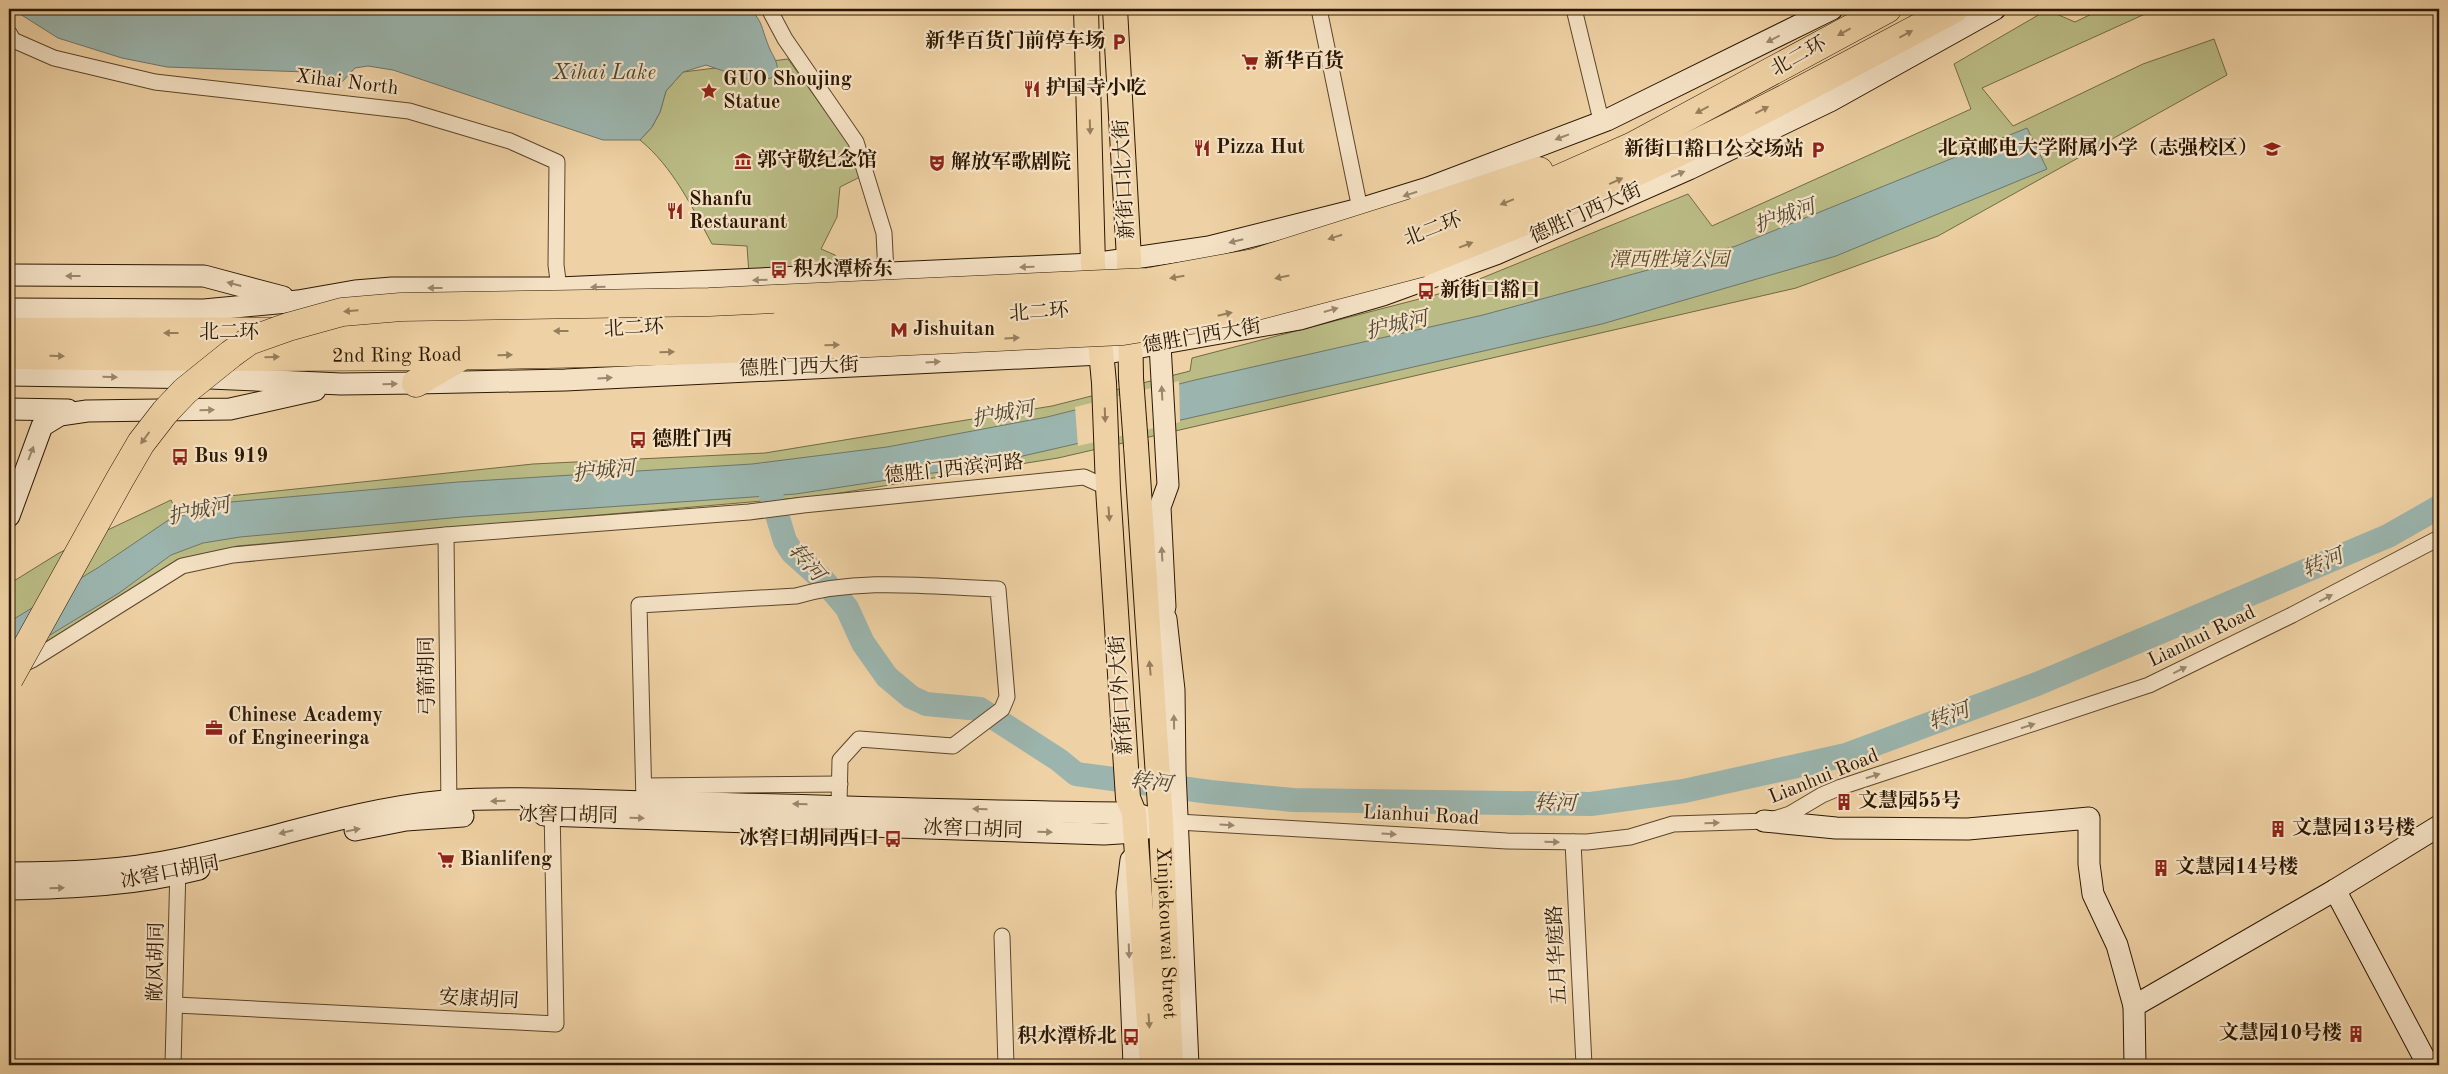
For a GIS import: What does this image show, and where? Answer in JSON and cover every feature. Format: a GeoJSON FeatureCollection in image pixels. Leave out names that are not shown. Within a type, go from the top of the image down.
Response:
{"type":"FeatureCollection","features":[{"type":"Feature","properties":{"kind":"highway","name":"北二环"},"geometry":{"type":"LineString","coordinates":[[9,332],[605,331],[784,334],[1123,331],[1222,315],[1416,238],[1547,168],[1633,146],[1887,9]]}},
{"type":"Feature","properties":{"kind":"highway","name":"北二环"},"geometry":{"type":"LineString","coordinates":[[1416,238],[1517,225],[1652,165],[1786,98],[1954,9]]}},
{"type":"Feature","properties":{"kind":"highway"},"geometry":{"type":"LineString","coordinates":[[9,679],[120,479],[141,443],[164,412],[185,391],[231,354],[249,342],[288,326],[342,312],[400,307],[709,302],[1149,282],[1254,263],[1416,238]]}},
{"type":"Feature","properties":{"kind":"highway"},"geometry":{"type":"LineString","coordinates":[[447,312],[496,332]]}},
{"type":"Feature","properties":{"kind":"highway","name":"2nd Ring Road"},"geometry":{"type":"LineString","coordinates":[[9,355],[191,358],[606,354],[784,334]]}},
{"type":"Feature","properties":{"kind":"highway"},"geometry":{"type":"LineString","coordinates":[[416,383],[462,356]]}},
{"type":"Feature","properties":{"kind":"main road","name":"新街口北大街"},"geometry":{"type":"LineString","coordinates":[[1086,9],[1093,264],[1101,354]]}},
{"type":"Feature","properties":{"kind":"main road","name":"新街口北大街"},"geometry":{"type":"LineString","coordinates":[[1116,9],[1129,259],[1129,349]]}},
{"type":"Feature","properties":{"kind":"main road","name":"新街口外大街"},"geometry":{"type":"LineString","coordinates":[[1129,349],[1142,568],[1166,770],[1169,812]]}},
{"type":"Feature","properties":{"kind":"main road","name":"新街口外大街"},"geometry":{"type":"LineString","coordinates":[[1101,354],[1126,767],[1132,815]]}},
{"type":"Feature","properties":{"kind":"main road","name":"Xinjiekouwai Street"},"geometry":{"type":"LineString","coordinates":[[1169,812],[1171,1065]]}},
{"type":"Feature","properties":{"kind":"main road","name":"Xinjiekouwai Street"},"geometry":{"type":"LineString","coordinates":[[1132,815],[1152,1065]]}},
{"type":"Feature","properties":{"kind":"main road"},"geometry":{"type":"LineString","coordinates":[[1177,1065],[1187,1033]]}},
{"type":"Feature","properties":{"kind":"street"},"geometry":{"type":"LineString","coordinates":[[769,9],[785,39],[856,142],[884,234],[886,273]]}},
{"type":"Feature","properties":{"kind":"street"},"geometry":{"type":"LineString","coordinates":[[1319,9],[1360,210],[1383,295]]}},
{"type":"Feature","properties":{"kind":"street"},"geometry":{"type":"LineString","coordinates":[[1574,9],[1599,112],[1607,120]]}},
{"type":"Feature","properties":{"kind":"street"},"geometry":{"type":"LineString","coordinates":[[9,309],[204,310],[298,301],[392,288],[559,288],[1093,264],[1209,247],[1360,210],[1428,188],[1607,120],[1832,9]]}},
{"type":"Feature","properties":{"kind":"street","name":"德胜门西大街"},"geometry":{"type":"LineString","coordinates":[[341,384],[565,380],[1101,354],[1300,319],[1383,295],[1496,254],[1689,169],[1869,81],[1995,9]]}},
{"type":"Feature","properties":{"kind":"street","name":"Xihai North"},"geometry":{"type":"LineString","coordinates":[[9,33],[13,40],[54,58],[155,82],[409,111],[510,141],[557,162],[556,265],[559,288]]}},
{"type":"Feature","properties":{"kind":"street"},"geometry":{"type":"LineString","coordinates":[[355,292],[447,312],[713,311],[1018,296],[1093,264]]}},
{"type":"Feature","properties":{"kind":"street"},"geometry":{"type":"LineString","coordinates":[[12,276],[204,276],[298,301]]}},
{"type":"Feature","properties":{"kind":"street"},"geometry":{"type":"LineString","coordinates":[[845,276],[872,303],[874,365]]}},
{"type":"Feature","properties":{"kind":"street","name":"新街口外大街"},"geometry":{"type":"LineString","coordinates":[[1160,345],[1168,485],[1160,507],[1166,620],[1174,690],[1166,770]]}},
{"type":"Feature","properties":{"kind":"street"},"geometry":{"type":"LineString","coordinates":[[9,376],[210,378],[341,384]]}},
{"type":"Feature","properties":{"kind":"street"},"geometry":{"type":"LineString","coordinates":[[9,409],[87,411],[230,409],[341,384]]}},
{"type":"Feature","properties":{"kind":"street"},"geometry":{"type":"LineString","coordinates":[[9,516],[42,426],[60,415],[87,411]]}},
{"type":"Feature","properties":{"kind":"street","name":"德胜门西滨河路"},"geometry":{"type":"LineString","coordinates":[[9,670],[32,660],[132,595],[182,566],[233,555],[446,535],[749,512],[1084,477],[1108,488]]}},
{"type":"Feature","properties":{"kind":"street","name":"弓箭胡同"},"geometry":{"type":"LineString","coordinates":[[446,535],[449,808]]}},
{"type":"Feature","properties":{"kind":"street","name":"Lianhui Road"},"geometry":{"type":"LineString","coordinates":[[1169,812],[1573,842],[1630,837],[1678,823],[1764,821],[1789,815],[1822,795],[1841,787],[2149,685],[2292,615],[2439,538]]}},
{"type":"Feature","properties":{"kind":"street","name":"新街口外大街"},"geometry":{"type":"LineString","coordinates":[[1142,568],[1166,620]]}},
{"type":"Feature","properties":{"kind":"street"},"geometry":{"type":"LineString","coordinates":[[645,794],[639,604],[796,596],[815,590],[879,584],[998,589],[1007,697],[1002,708],[953,746],[859,739],[840,760],[840,795]]}},
{"type":"Feature","properties":{"kind":"street","name":"冰窖口胡同"},"geometry":{"type":"LineString","coordinates":[[552,807],[645,794],[840,795],[1132,815]]}},
{"type":"Feature","properties":{"kind":"street","name":"冰窖口胡同"},"geometry":{"type":"LineString","coordinates":[[9,889],[116,885],[347,816],[405,805],[449,808],[552,807],[1104,834],[1132,815]]}},
{"type":"Feature","properties":{"kind":"street","name":"安康胡同"},"geometry":{"type":"LineString","coordinates":[[176,1005],[556,1024],[552,807]]}},
{"type":"Feature","properties":{"kind":"street"},"geometry":{"type":"LineString","coordinates":[[1132,815],[1169,812]]}},
{"type":"Feature","properties":{"kind":"street","name":"新街口外大街"},"geometry":{"type":"LineString","coordinates":[[1169,812],[1188,1065]]}},
{"type":"Feature","properties":{"kind":"street","name":"新街口外大街"},"geometry":{"type":"LineString","coordinates":[[1132,815],[1127,892],[1134,1065]]}},
{"type":"Feature","properties":{"kind":"street"},"geometry":{"type":"LineString","coordinates":[[1764,821],[1836,828],[1968,829],[2089,818],[2089,864],[2093,894],[2117,945],[2134,1006],[2135,1065]]}},
{"type":"Feature","properties":{"kind":"street"},"geometry":{"type":"LineString","coordinates":[[2134,1006],[2335,890],[2439,826]]}},
{"type":"Feature","properties":{"kind":"street","name":"五月华庭路"},"geometry":{"type":"LineString","coordinates":[[1573,842],[1584,1065]]}},
{"type":"Feature","properties":{"kind":"street","name":"冰窖口胡同"},"geometry":{"type":"LineString","coordinates":[[9,872],[178,867]]}},
{"type":"Feature","properties":{"kind":"street","name":"敞风胡同"},"geometry":{"type":"LineString","coordinates":[[173,1065],[178,867]]}},
{"type":"Feature","properties":{"kind":"street"},"geometry":{"type":"LineString","coordinates":[[2335,890],[2428,1065]]}},
{"type":"Feature","properties":{"kind":"street"},"geometry":{"type":"LineString","coordinates":[[1002,936],[1006,1065]]}},
{"type":"Feature","properties":{"kind":"green space","name":"潭西胜境公园"},"geometry":{"type":"Polygon","coordinates":[[[2102,9],[2156,9],[1982,88],[2013,126],[2143,64],[2214,39],[2227,75],[1938,236],[1796,288],[1058,458],[821,496],[237,546],[164,571],[9,666],[9,584],[59,553],[171,500],[175,509],[229,496],[533,464],[765,453],[1052,406],[1190,371],[1192,358],[1450,291],[1688,194],[1712,226],[1971,109],[1954,64],[2047,10],[2075,22],[2102,9]]]}},
{"type":"Feature","properties":{"kind":"green space"},"geometry":{"type":"Polygon","coordinates":[[[788,59],[850,146],[860,177],[840,187],[837,217],[821,249],[835,255],[841,267],[749,274],[747,246],[712,244],[672,175],[640,140],[652,127],[660,112],[666,91],[683,72],[788,59]]]}},
{"type":"Feature","properties":{"kind":"water","name":"Xihai Lake"},"geometry":{"type":"Polygon","coordinates":[[[12,9],[751,9],[760,22],[776,61],[778,76],[756,82],[706,65],[683,72],[666,91],[660,112],[652,127],[640,140],[603,140],[393,70],[368,66],[355,68],[341,83],[320,79],[315,74],[306,72],[167,67],[122,58],[58,38],[12,9]]]}},
{"type":"Feature","properties":{"kind":"water","name":"护城河"},"geometry":{"type":"Polygon","coordinates":[[[2027,128],[2047,169],[1836,256],[1602,324],[979,466],[796,494],[462,517],[240,537],[203,543],[171,555],[119,593],[9,660],[9,622],[99,567],[170,519],[231,502],[458,482],[752,464],[887,447],[1047,417],[1195,380],[1483,315],[1736,246],[2027,128]]]}},
{"type":"Feature","properties":{"kind":"pier"},"geometry":{"type":"Polygon","coordinates":[[[1179,381],[1180,422],[1078,446],[1075,407],[1179,381]]]}},
{"type":"Feature","properties":{"kind":"waterway","name":"转河"},"geometry":{"type":"LineString","coordinates":[[765,475],[785,541],[792,552],[824,581],[847,608],[863,643],[887,677],[911,697],[926,704],[980,709],[1059,760],[1076,774],[1210,792],[1293,800],[1591,804],[1684,791],[1846,755],[2037,684],[2388,536],[2439,507]]}},
{"type":"Feature","properties":{"kind":"place","name":"新华百货门前停车场"},"geometry":{"type":"Point","coordinates":[1119,42]}},
{"type":"Feature","properties":{"kind":"place","name":"新华百货"},"geometry":{"type":"Point","coordinates":[1250,62]}},
{"type":"Feature","properties":{"kind":"place","name":"护国寺小吃"},"geometry":{"type":"Point","coordinates":[1032,89]}},
{"type":"Feature","properties":{"kind":"place","name":"GUO Shoujing Statue"},"geometry":{"type":"Point","coordinates":[709,91]}},
{"type":"Feature","properties":{"kind":"place","name":"Pizza Hut"},"geometry":{"type":"Point","coordinates":[1202,148]}},
{"type":"Feature","properties":{"kind":"place","name":"北京邮电大学附属小学（志强校区）"},"geometry":{"type":"Point","coordinates":[2272,149]}},
{"type":"Feature","properties":{"kind":"place","name":"新街口豁口公交场站"},"geometry":{"type":"Point","coordinates":[1818,150]}},
{"type":"Feature","properties":{"kind":"place","name":"郭守敬纪念馆"},"geometry":{"type":"Point","coordinates":[743,161]}},
{"type":"Feature","properties":{"kind":"place","name":"解放军歌剧院"},"geometry":{"type":"Point","coordinates":[937,163]}},
{"type":"Feature","properties":{"kind":"place","name":"Shanfu Restaurant"},"geometry":{"type":"Point","coordinates":[675,211]}},
{"type":"Feature","properties":{"kind":"place","name":"积水潭桥东"},"geometry":{"type":"Point","coordinates":[779,270]}},
{"type":"Feature","properties":{"kind":"place","name":"新街口豁口"},"geometry":{"type":"Point","coordinates":[1426,291]}},
{"type":"Feature","properties":{"kind":"place","name":"Jishuitan"},"geometry":{"type":"Point","coordinates":[899,330]}},
{"type":"Feature","properties":{"kind":"place","name":"德胜门西"},"geometry":{"type":"Point","coordinates":[638,440]}},
{"type":"Feature","properties":{"kind":"place","name":"Bus 919"},"geometry":{"type":"Point","coordinates":[180,457]}},
{"type":"Feature","properties":{"kind":"place","name":"Chinese Academy of Engineeringa"},"geometry":{"type":"Point","coordinates":[214,728]}},
{"type":"Feature","properties":{"kind":"place","name":"文慧园55号"},"geometry":{"type":"Point","coordinates":[1844,802]}},
{"type":"Feature","properties":{"kind":"place","name":"文慧园13号楼"},"geometry":{"type":"Point","coordinates":[2278,829]}},
{"type":"Feature","properties":{"kind":"place","name":"冰窖口胡同西口"},"geometry":{"type":"Point","coordinates":[893,839]}},
{"type":"Feature","properties":{"kind":"place","name":"Bianlifeng"},"geometry":{"type":"Point","coordinates":[446,860]}},
{"type":"Feature","properties":{"kind":"place","name":"文慧园14号楼"},"geometry":{"type":"Point","coordinates":[2161,868]}},
{"type":"Feature","properties":{"kind":"place","name":"文慧园10号楼"},"geometry":{"type":"Point","coordinates":[2356,1034]}},
{"type":"Feature","properties":{"kind":"place","name":"积水潭桥北"},"geometry":{"type":"Point","coordinates":[1131,1037]}}]}
